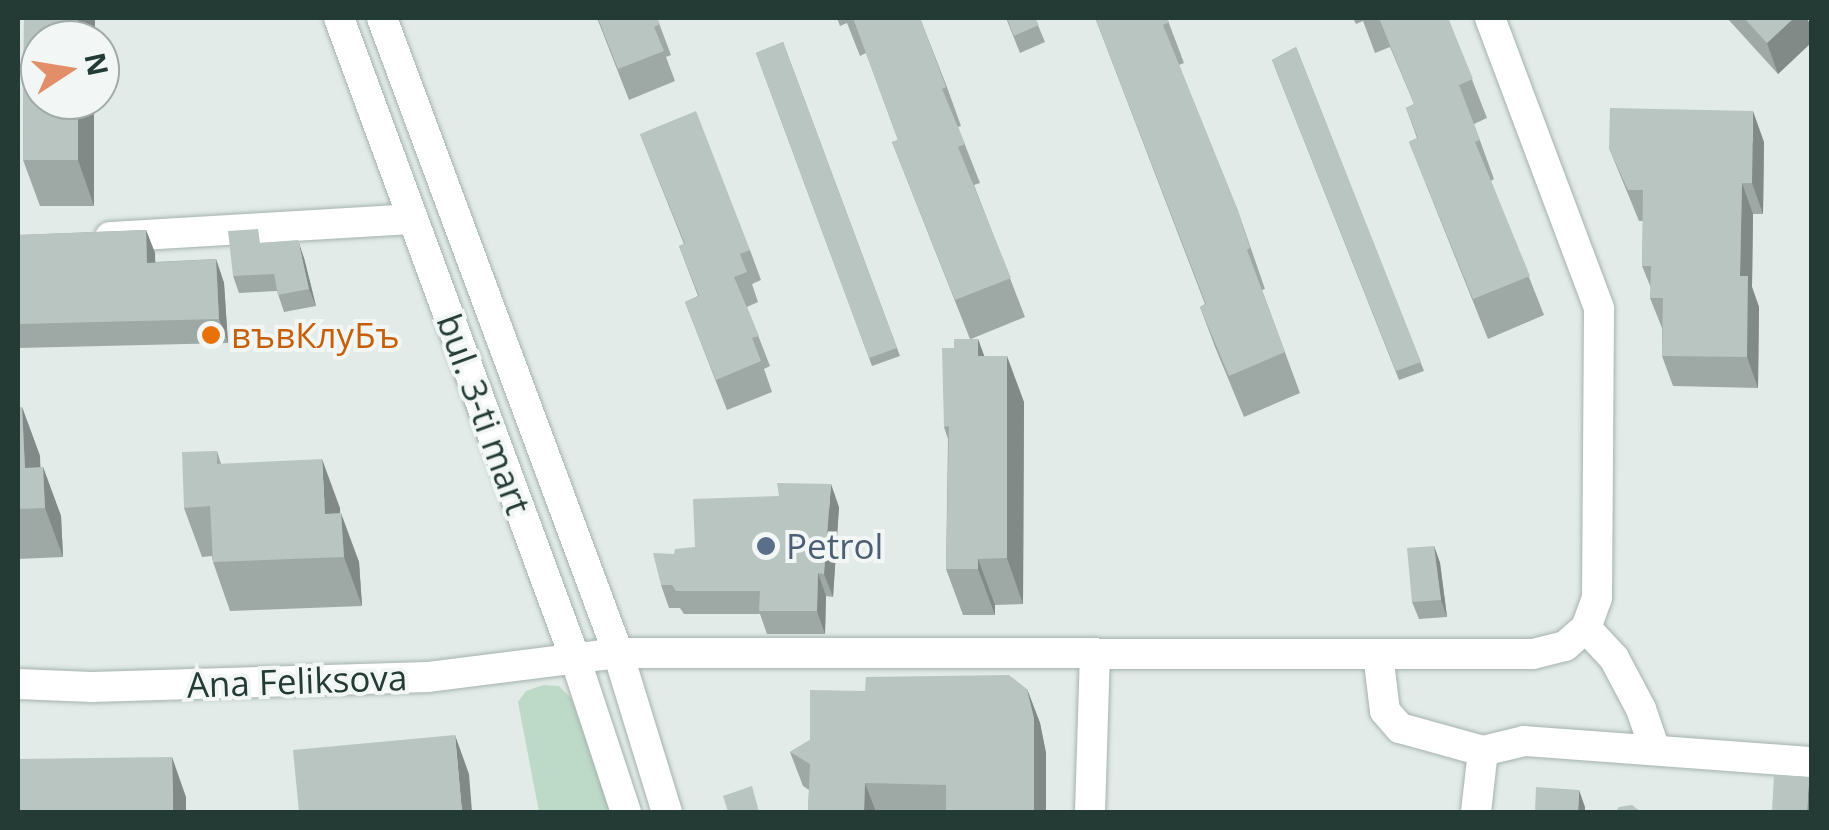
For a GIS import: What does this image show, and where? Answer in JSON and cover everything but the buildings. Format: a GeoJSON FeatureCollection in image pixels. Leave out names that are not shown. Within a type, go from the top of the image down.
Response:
{"type":"FeatureCollection","features":[{"type":"Feature","properties":{"kind":"street","name":"bul. 3-ti mart"},"geometry":{"type":"LineString","coordinates":[[340,18],[576,661],[626,812]]}},
{"type":"Feature","properties":{"kind":"street","name":"bul. 3-ti mart"},"geometry":{"type":"LineString","coordinates":[[382,18],[618,653],[667,812]]}},
{"type":"Feature","properties":{"kind":"street"},"geometry":{"type":"LineString","coordinates":[[1490,18],[1599,308],[1597,598],[1586,628],[1614,658],[1641,709],[1654,747]]}},
{"type":"Feature","properties":{"kind":"street"},"geometry":{"type":"LineString","coordinates":[[74,238],[412,219]]}},
{"type":"Feature","properties":{"kind":"street","name":"Ana Feliksova"},"geometry":{"type":"LineString","coordinates":[[18,684],[92,687],[428,678],[618,653],[1533,654],[1565,646],[1586,628]]}},
{"type":"Feature","properties":{"kind":"street"},"geometry":{"type":"LineString","coordinates":[[1090,812],[1095,654]]}},
{"type":"Feature","properties":{"kind":"street"},"geometry":{"type":"LineString","coordinates":[[1378,654],[1386,711],[1400,728],[1484,751],[1524,742],[1654,747],[1812,762]]}},
{"type":"Feature","properties":{"kind":"street"},"geometry":{"type":"LineString","coordinates":[[1476,812],[1484,751]]}},
{"type":"Feature","properties":{"kind":"green space"},"geometry":{"type":"Polygon","coordinates":[[[543,685],[559,686],[572,699],[611,812],[539,812],[518,702],[526,691],[543,685]]]}},
{"type":"Feature","properties":{"kind":"place","name":"въвКлуБъ"},"geometry":{"type":"Point","coordinates":[211,335]}},
{"type":"Feature","properties":{"kind":"place","name":"Petrol"},"geometry":{"type":"Point","coordinates":[766,546]}}]}
